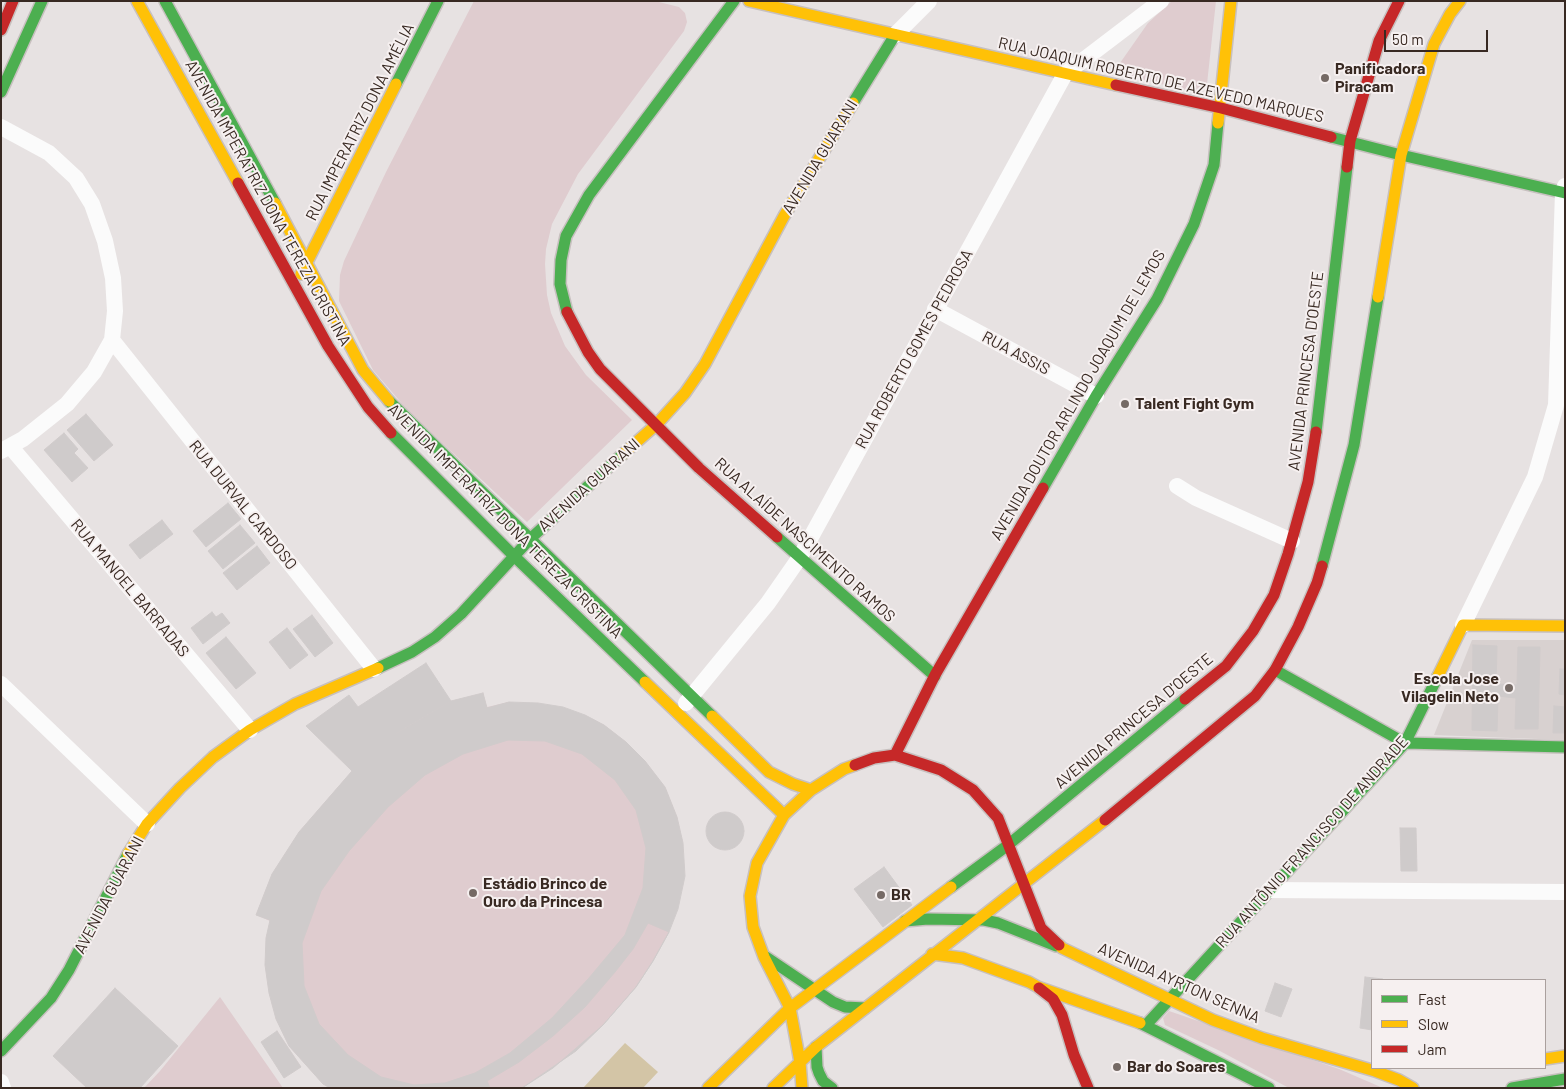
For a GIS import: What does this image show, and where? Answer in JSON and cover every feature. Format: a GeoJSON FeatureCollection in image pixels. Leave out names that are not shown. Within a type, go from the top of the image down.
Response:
{"type":"FeatureCollection","features":[{"type":"Feature","properties":{"kind":"main road"},"geometry":{"type":"LineString","coordinates":[[1,30],[13,1]]}},
{"type":"Feature","properties":{"kind":"main road"},"geometry":{"type":"LineString","coordinates":[[1,92],[42,1]]}},
{"type":"Feature","properties":{"kind":"main road","name":"AVENIDA IMPERATRIZ DONA TEREZA CRISTINA"},"geometry":{"type":"LineString","coordinates":[[137,1],[339,364],[368,407],[386,428],[514,556],[784,815]]}},
{"type":"Feature","properties":{"kind":"main road","name":"AVENIDA IMPERATRIZ DONA TEREZA CRISTINA"},"geometry":{"type":"LineString","coordinates":[[165,1],[364,370],[390,403],[769,772],[793,784],[811,790]]}},
{"type":"Feature","properties":{"kind":"main road","name":"RUA IMPERATRIZ DONA AMÉLIA"},"geometry":{"type":"LineString","coordinates":[[295,284],[438,1]]}},
{"type":"Feature","properties":{"kind":"main road","name":"RUA ALAÍDE NASCIMENTO RAMOS"},"geometry":{"type":"LineString","coordinates":[[734,1],[589,195],[566,236],[561,260],[560,284],[566,311],[588,352],[600,369],[699,468],[935,676]]}},
{"type":"Feature","properties":{"kind":"main road","name":"RUA JOAQUIM ROBERTO DE AZEVEDO MARQUES"},"geometry":{"type":"LineString","coordinates":[[748,1],[1221,108],[1401,155],[1564,190]]}},
{"type":"Feature","properties":{"kind":"main road","name":"AVENIDA DOUTOR ARLINDO JOAQUIM DE LEMOS"},"geometry":{"type":"LineString","coordinates":[[895,755],[935,676],[1096,396],[1156,299],[1194,224],[1214,165],[1231,1]]}},
{"type":"Feature","properties":{"kind":"main road","name":"AVENIDA PRINCESA D'OESTE"},"geometry":{"type":"LineString","coordinates":[[708,1088],[790,1008],[814,989],[1008,845],[1038,827],[1226,666],[1253,631],[1274,595],[1292,541],[1308,482],[1320,409],[1350,141],[1379,41],[1399,1]]}},
{"type":"Feature","properties":{"kind":"main road"},"geometry":{"type":"LineString","coordinates":[[773,1088],[816,1047],[932,954],[1064,853],[1255,696],[1275,670],[1298,627],[1317,584],[1354,445],[1401,155],[1434,44],[1450,14],[1460,1]]}},
{"type":"Feature","properties":{"kind":"main road","name":"AVENIDA GUARANI"},"geometry":{"type":"LineString","coordinates":[[1,1051],[51,998],[69,970],[118,871],[147,824],[180,788],[213,757],[250,730],[295,704],[412,652],[435,637],[461,614],[530,539],[657,424],[685,393],[705,364],[784,216],[895,35]]}},
{"type":"Feature","properties":{"kind":"main road"},"geometry":{"type":"LineString","coordinates":[[1463,625],[1565,626]]}},
{"type":"Feature","properties":{"kind":"main road","name":"RUA ANTÔNIO FRANCISCO DE ANDRADE"},"geometry":{"type":"LineString","coordinates":[[1146,1024],[1405,743],[1463,625]]}},
{"type":"Feature","properties":{"kind":"main road"},"geometry":{"type":"LineString","coordinates":[[1275,670],[1405,743],[1565,747]]}},
{"type":"Feature","properties":{"kind":"main road"},"geometry":{"type":"LineString","coordinates":[[802,1088],[800,1062],[790,1008],[764,956],[753,928],[750,896],[757,863],[784,815],[811,790],[844,769],[874,758],[895,755]]}},
{"type":"Feature","properties":{"kind":"main road","name":"AVENIDA AYRTON SENNA"},"geometry":{"type":"LineString","coordinates":[[895,755],[941,770],[973,790],[998,818],[1041,928],[1062,948],[1213,1020],[1262,1038],[1375,1071],[1399,1080],[1413,1088]]}},
{"type":"Feature","properties":{"kind":"main road"},"geometry":{"type":"LineString","coordinates":[[1051,849],[1064,853]]}},
{"type":"Feature","properties":{"kind":"main road"},"geometry":{"type":"LineString","coordinates":[[905,921],[928,919],[977,920],[998,923],[1062,948]]}},
{"type":"Feature","properties":{"kind":"main road"},"geometry":{"type":"LineString","coordinates":[[932,954],[963,958],[1029,982],[1053,999],[1059,1008],[1074,1055],[1088,1088]]}},
{"type":"Feature","properties":{"kind":"main road"},"geometry":{"type":"LineString","coordinates":[[764,956],[833,1002],[845,1007],[865,1008]]}},
{"type":"Feature","properties":{"kind":"main road"},"geometry":{"type":"LineString","coordinates":[[1038,987],[1146,1024],[1269,1088]]}},
{"type":"Feature","properties":{"kind":"main road"},"geometry":{"type":"LineString","coordinates":[[1069,1035],[1080,1016],[1092,1010],[1104,1009]]}},
{"type":"Feature","properties":{"kind":"main road"},"geometry":{"type":"LineString","coordinates":[[816,1047],[819,1073],[823,1080],[832,1088]]}},
{"type":"Feature","properties":{"kind":"main road"},"geometry":{"type":"LineString","coordinates":[[1311,1051],[1371,1061]]}},
{"type":"Feature","properties":{"kind":"main road"},"geometry":{"type":"LineString","coordinates":[[1546,1059],[1565,1056]]}},
{"type":"Feature","properties":{"kind":"main road"},"geometry":{"type":"LineString","coordinates":[[1255,1080],[1273,1088]]}},
{"type":"Feature","properties":{"kind":"main road"},"geometry":{"type":"LineString","coordinates":[[1512,1088],[1565,1080]]}},
{"type":"Feature","properties":{"kind":"street","name":"AVENIDA GUARANI"},"geometry":{"type":"LineString","coordinates":[[895,35],[929,1]]}},
{"type":"Feature","properties":{"kind":"street","name":"RUA ROBERTO GOMES PEDROSA"},"geometry":{"type":"LineString","coordinates":[[679,713],[768,603],[800,557],[1065,74],[1161,1]]}},
{"type":"Feature","properties":{"kind":"street"},"geometry":{"type":"LineString","coordinates":[[1,127],[49,152],[76,178],[92,204],[105,241],[116,311],[112,340],[94,372],[67,404],[23,439],[6,448]]}},
{"type":"Feature","properties":{"kind":"street","name":"RUA ANTÔNIO FRANCISCO DE ANDRADE"},"geometry":{"type":"LineString","coordinates":[[1463,625],[1534,477],[1556,405],[1564,190]]}},
{"type":"Feature","properties":{"kind":"street","name":"RUA ASSIS"},"geometry":{"type":"LineString","coordinates":[[935,309],[1096,396]]}},
{"type":"Feature","properties":{"kind":"street","name":"RUA DURVAL CARDOSO"},"geometry":{"type":"LineString","coordinates":[[112,340],[374,670]]}},
{"type":"Feature","properties":{"kind":"street","name":"RUA MANOEL BARRADAS"},"geometry":{"type":"LineString","coordinates":[[6,448],[250,730]]}},
{"type":"Feature","properties":{"kind":"street"},"geometry":{"type":"LineString","coordinates":[[1177,486],[1196,498],[1292,541]]}},
{"type":"Feature","properties":{"kind":"street"},"geometry":{"type":"LineString","coordinates":[[1,684],[147,824]]}},
{"type":"Feature","properties":{"kind":"street"},"geometry":{"type":"LineString","coordinates":[[1269,890],[1565,892]]}},
{"type":"Feature","properties":{"kind":"street"},"geometry":{"type":"LineString","coordinates":[[1,1082],[3,1088]]}},
{"type":"Feature","properties":{"kind":"shaded area"},"geometry":{"type":"Polygon","coordinates":[[[474,1],[655,1],[679,7],[685,13],[687,22],[684,31],[578,174],[552,224],[546,249],[547,295],[551,313],[565,346],[586,375],[632,420],[527,522],[410,413],[373,370],[339,301],[340,275],[344,261],[386,172],[474,1]]]}},
{"type":"Feature","properties":{"kind":"shaded area"},"geometry":{"type":"Polygon","coordinates":[[[1172,1],[1216,1],[1207,84],[1200,93],[1113,73],[1148,23],[1172,1]]]}},
{"type":"Feature","properties":{"kind":"shaded area","name":"Escola Jose Vilagelin Neto"},"geometry":{"type":"Polygon","coordinates":[[[1472,640],[1565,640],[1565,740],[1434,735],[1472,640]]]}},
{"type":"Feature","properties":{"kind":"shaded area","name":"Estádio Brinco de Ouro da Princesa"},"geometry":{"type":"Polygon","coordinates":[[[483,693],[487,707],[509,702],[585,715],[604,725],[626,742],[645,761],[665,787],[677,817],[683,843],[669,932],[636,987],[603,1025],[576,1051],[522,1088],[330,1088],[323,1084],[289,1046],[276,1019],[269,993],[265,965],[266,938],[270,921],[256,915],[272,874],[299,832],[352,771],[392,736],[451,701],[483,693]]]}},
{"type":"Feature","properties":{"kind":"shaded area"},"geometry":{"type":"Polygon","coordinates":[[[220,997],[283,1088],[144,1088],[160,1071],[220,997]]]}},
{"type":"Feature","properties":{"kind":"shaded area"},"geometry":{"type":"Polygon","coordinates":[[[1169,1011],[1339,1069],[1383,1088],[1289,1088],[1218,1050],[1165,1025],[1163,1018],[1169,1011]]]}},
{"type":"Feature","properties":{"kind":"shaded area"},"geometry":{"type":"Polygon","coordinates":[[[625,1043],[658,1072],[643,1088],[583,1088],[625,1043]]]}},
{"type":"Feature","properties":{"kind":"building"},"geometry":{"type":"Polygon","coordinates":[[[86,414],[113,445],[94,461],[67,430],[86,414]]]}},
{"type":"Feature","properties":{"kind":"building"},"geometry":{"type":"Polygon","coordinates":[[[64,433],[78,449],[74,453],[88,468],[72,482],[44,450],[64,433]]]}},
{"type":"Feature","properties":{"kind":"building"},"geometry":{"type":"Polygon","coordinates":[[[228,503],[241,519],[206,547],[193,531],[228,503]]]}},
{"type":"Feature","properties":{"kind":"building"},"geometry":{"type":"Polygon","coordinates":[[[162,520],[173,534],[140,559],[129,545],[162,520]]]}},
{"type":"Feature","properties":{"kind":"building"},"geometry":{"type":"Polygon","coordinates":[[[240,525],[255,543],[223,569],[208,551],[240,525]]]}},
{"type":"Feature","properties":{"kind":"building"},"geometry":{"type":"Polygon","coordinates":[[[257,546],[270,563],[237,590],[223,573],[257,546]]]}},
{"type":"Feature","properties":{"kind":"building"},"geometry":{"type":"Polygon","coordinates":[[[212,612],[216,617],[222,613],[230,623],[203,644],[191,628],[212,612]]]}},
{"type":"Feature","properties":{"kind":"building"},"geometry":{"type":"Polygon","coordinates":[[[312,615],[333,643],[315,657],[293,629],[312,615]]]}},
{"type":"Feature","properties":{"kind":"building"},"geometry":{"type":"Polygon","coordinates":[[[287,628],[308,655],[290,669],[269,642],[287,628]]]}},
{"type":"Feature","properties":{"kind":"building"},"geometry":{"type":"Polygon","coordinates":[[[226,637],[256,673],[236,689],[206,653],[226,637]]]}},
{"type":"Feature","properties":{"kind":"building"},"geometry":{"type":"Polygon","coordinates":[[[1473,645],[1497,646],[1496,684],[1517,685],[1518,647],[1540,647],[1538,729],[1515,729],[1516,698],[1498,696],[1497,731],[1472,730],[1473,645]]]}},
{"type":"Feature","properties":{"kind":"building"},"geometry":{"type":"Polygon","coordinates":[[[426,663],[451,701],[392,736],[352,771],[306,726],[349,695],[358,707],[426,663]]]}},
{"type":"Feature","properties":{"kind":"building"},"geometry":{"type":"Polygon","coordinates":[[[1560,669],[1565,669],[1565,695],[1559,694],[1560,669]]]}},
{"type":"Feature","properties":{"kind":"building"},"geometry":{"type":"Polygon","coordinates":[[[483,693],[487,708],[509,702],[538,703],[563,707],[585,715],[604,725],[626,742],[645,761],[665,787],[677,817],[683,843],[685,876],[678,909],[669,932],[653,961],[636,987],[603,1025],[576,1051],[522,1088],[330,1088],[323,1084],[289,1046],[276,1019],[269,993],[265,965],[266,938],[270,920],[256,915],[272,874],[299,832],[352,771],[392,736],[451,701],[483,693]],[[508,740],[463,754],[425,775],[388,807],[349,851],[321,891],[302,943],[304,986],[319,1024],[348,1055],[381,1077],[414,1085],[445,1083],[475,1073],[510,1053],[552,1018],[625,935],[643,888],[646,848],[636,810],[615,780],[582,754],[545,741],[508,740]]]}},
{"type":"Feature","properties":{"kind":"building"},"geometry":{"type":"Polygon","coordinates":[[[1554,706],[1565,707],[1565,733],[1553,733],[1554,706]]]}},
{"type":"Feature","properties":{"kind":"building"},"geometry":{"type":"Polygon","coordinates":[[[725,812],[739,817],[744,831],[739,845],[725,850],[711,845],[706,831],[711,817],[725,812]]]}},
{"type":"Feature","properties":{"kind":"building"},"geometry":{"type":"Polygon","coordinates":[[[1400,828],[1416,828],[1417,871],[1401,871],[1400,828]]]}},
{"type":"Feature","properties":{"kind":"building","name":"BR"},"geometry":{"type":"Polygon","coordinates":[[[884,867],[912,905],[883,927],[854,889],[884,867]]]}},
{"type":"Feature","properties":{"kind":"building"},"geometry":{"type":"Polygon","coordinates":[[[648,923],[669,932],[636,987],[603,1025],[553,1068],[522,1088],[490,1088],[487,1081],[519,1062],[553,1036],[585,1007],[633,949],[648,923]]]}},
{"type":"Feature","properties":{"kind":"building"},"geometry":{"type":"Polygon","coordinates":[[[1365,977],[1383,979],[1371,979],[1371,1030],[1360,1028],[1365,977]]]}},
{"type":"Feature","properties":{"kind":"building"},"geometry":{"type":"Polygon","coordinates":[[[1275,983],[1292,989],[1281,1017],[1265,1011],[1275,983]]]}},
{"type":"Feature","properties":{"kind":"building"},"geometry":{"type":"Polygon","coordinates":[[[115,988],[178,1046],[140,1088],[87,1088],[53,1056],[115,988]]]}},
{"type":"Feature","properties":{"kind":"building"},"geometry":{"type":"Polygon","coordinates":[[[277,1031],[301,1067],[284,1078],[261,1042],[277,1031]]]}},
{"type":"Feature","properties":{"kind":"traffic: fast"},"geometry":{"type":"LineString","coordinates":[[1,92],[42,1]]}},
{"type":"Feature","properties":{"kind":"traffic: fast"},"geometry":{"type":"LineString","coordinates":[[165,1],[275,203]]}},
{"type":"Feature","properties":{"kind":"traffic: fast"},"geometry":{"type":"LineString","coordinates":[[396,84],[438,1]]}},
{"type":"Feature","properties":{"kind":"traffic: fast"},"geometry":{"type":"LineString","coordinates":[[567,312],[560,284],[561,260],[566,236],[589,195],[734,1]]}},
{"type":"Feature","properties":{"kind":"traffic: fast"},"geometry":{"type":"LineString","coordinates":[[853,103],[895,35]]}},
{"type":"Feature","properties":{"kind":"traffic: fast"},"geometry":{"type":"LineString","coordinates":[[1043,488],[1096,396],[1157,299],[1194,224],[1214,165],[1218,123]]}},
{"type":"Feature","properties":{"kind":"traffic: fast"},"geometry":{"type":"LineString","coordinates":[[1331,137],[1565,193]]}},
{"type":"Feature","properties":{"kind":"traffic: fast"},"geometry":{"type":"LineString","coordinates":[[1316,432],[1347,167]]}},
{"type":"Feature","properties":{"kind":"traffic: fast"},"geometry":{"type":"LineString","coordinates":[[1322,566],[1354,445],[1378,297]]}},
{"type":"Feature","properties":{"kind":"traffic: fast"},"geometry":{"type":"LineString","coordinates":[[389,401],[712,716]]}},
{"type":"Feature","properties":{"kind":"traffic: fast"},"geometry":{"type":"LineString","coordinates":[[391,433],[514,556],[645,682]]}},
{"type":"Feature","properties":{"kind":"traffic: fast"},"geometry":{"type":"LineString","coordinates":[[378,668],[412,652],[435,637],[461,614],[530,539],[623,454]]}},
{"type":"Feature","properties":{"kind":"traffic: fast"},"geometry":{"type":"LineString","coordinates":[[777,537],[935,676]]}},
{"type":"Feature","properties":{"kind":"traffic: fast"},"geometry":{"type":"LineString","coordinates":[[1275,670],[1405,743],[1565,747]]}},
{"type":"Feature","properties":{"kind":"traffic: fast"},"geometry":{"type":"LineString","coordinates":[[1146,1025],[1405,743],[1438,676]]}},
{"type":"Feature","properties":{"kind":"traffic: fast"},"geometry":{"type":"LineString","coordinates":[[951,887],[1008,845],[1185,699]]}},
{"type":"Feature","properties":{"kind":"traffic: fast"},"geometry":{"type":"LineString","coordinates":[[1,1051],[51,998],[69,970],[128,854]]}},
{"type":"Feature","properties":{"kind":"traffic: fast"},"geometry":{"type":"LineString","coordinates":[[905,921],[928,919],[984,920],[998,923],[1056,946]]}},
{"type":"Feature","properties":{"kind":"traffic: fast"},"geometry":{"type":"LineString","coordinates":[[766,957],[833,1002],[845,1007],[865,1008]]}},
{"type":"Feature","properties":{"kind":"traffic: fast"},"geometry":{"type":"LineString","coordinates":[[1140,1023],[1269,1088]]}},
{"type":"Feature","properties":{"kind":"traffic: fast"},"geometry":{"type":"LineString","coordinates":[[816,1047],[819,1073],[823,1081],[832,1088]]}},
{"type":"Feature","properties":{"kind":"traffic: fast"},"geometry":{"type":"LineString","coordinates":[[1512,1088],[1565,1079]]}},
{"type":"Feature","properties":{"kind":"traffic: slow"},"geometry":{"type":"LineString","coordinates":[[137,1],[238,183]]}},
{"type":"Feature","properties":{"kind":"traffic: slow"},"geometry":{"type":"LineString","coordinates":[[749,1],[1116,85]]}},
{"type":"Feature","properties":{"kind":"traffic: slow"},"geometry":{"type":"LineString","coordinates":[[1218,123],[1231,1]]}},
{"type":"Feature","properties":{"kind":"traffic: slow"},"geometry":{"type":"LineString","coordinates":[[1378,297],[1401,155],[1434,44],[1450,14],[1460,1]]}},
{"type":"Feature","properties":{"kind":"traffic: slow"},"geometry":{"type":"LineString","coordinates":[[301,274],[396,84]]}},
{"type":"Feature","properties":{"kind":"traffic: slow"},"geometry":{"type":"LineString","coordinates":[[623,454],[657,424],[685,393],[705,364],[784,216],[853,103]]}},
{"type":"Feature","properties":{"kind":"traffic: slow"},"geometry":{"type":"LineString","coordinates":[[275,203],[363,370],[389,401]]}},
{"type":"Feature","properties":{"kind":"traffic: slow"},"geometry":{"type":"LineString","coordinates":[[1438,676],[1463,625],[1565,626]]}},
{"type":"Feature","properties":{"kind":"traffic: slow"},"geometry":{"type":"LineString","coordinates":[[128,854],[147,824],[180,788],[213,757],[250,730],[295,704],[378,668]]}},
{"type":"Feature","properties":{"kind":"traffic: slow"},"geometry":{"type":"LineString","coordinates":[[645,682],[784,815]]}},
{"type":"Feature","properties":{"kind":"traffic: slow"},"geometry":{"type":"LineString","coordinates":[[712,716],[769,772],[793,784],[811,790]]}},
{"type":"Feature","properties":{"kind":"traffic: slow"},"geometry":{"type":"LineString","coordinates":[[802,1088],[800,1062],[790,1008],[764,957],[753,927],[750,896],[757,863],[784,815],[811,790],[844,769],[855,765]]}},
{"type":"Feature","properties":{"kind":"traffic: slow"},"geometry":{"type":"LineString","coordinates":[[773,1088],[816,1047],[1105,820]]}},
{"type":"Feature","properties":{"kind":"traffic: slow"},"geometry":{"type":"LineString","coordinates":[[708,1088],[790,1008],[951,887]]}},
{"type":"Feature","properties":{"kind":"traffic: slow"},"geometry":{"type":"LineString","coordinates":[[1059,945],[1213,1020],[1262,1038],[1375,1071],[1399,1080],[1413,1088]]}},
{"type":"Feature","properties":{"kind":"traffic: slow"},"geometry":{"type":"LineString","coordinates":[[932,954],[963,958],[1140,1023]]}},
{"type":"Feature","properties":{"kind":"traffic: slow"},"geometry":{"type":"LineString","coordinates":[[1546,1059],[1565,1056]]}},
{"type":"Feature","properties":{"kind":"traffic: jam"},"geometry":{"type":"LineString","coordinates":[[1,30],[13,1]]}},
{"type":"Feature","properties":{"kind":"traffic: jam"},"geometry":{"type":"LineString","coordinates":[[1347,167],[1350,141],[1379,41],[1399,1]]}},
{"type":"Feature","properties":{"kind":"traffic: jam"},"geometry":{"type":"LineString","coordinates":[[1116,85],[1221,108],[1331,137]]}},
{"type":"Feature","properties":{"kind":"traffic: jam"},"geometry":{"type":"LineString","coordinates":[[238,183],[328,346],[368,407],[391,433]]}},
{"type":"Feature","properties":{"kind":"traffic: jam"},"geometry":{"type":"LineString","coordinates":[[567,312],[588,352],[600,369],[699,468],[777,537]]}},
{"type":"Feature","properties":{"kind":"traffic: jam"},"geometry":{"type":"LineString","coordinates":[[1185,699],[1226,666],[1253,631],[1274,595],[1288,554],[1308,482],[1316,432]]}},
{"type":"Feature","properties":{"kind":"traffic: jam"},"geometry":{"type":"LineString","coordinates":[[895,755],[935,675],[1043,488]]}},
{"type":"Feature","properties":{"kind":"traffic: jam"},"geometry":{"type":"LineString","coordinates":[[1105,820],[1255,696],[1275,670],[1298,627],[1317,583],[1322,566]]}},
{"type":"Feature","properties":{"kind":"traffic: jam"},"geometry":{"type":"LineString","coordinates":[[855,765],[874,758],[895,755],[941,770],[973,790],[998,818],[1041,928],[1059,945]]}},
{"type":"Feature","properties":{"kind":"traffic: jam"},"geometry":{"type":"LineString","coordinates":[[1039,988],[1053,999],[1062,1015],[1074,1055],[1088,1088]]}},
{"type":"Feature","properties":{"kind":"place","name":"Panificadora Piracam"},"geometry":{"type":"Point","coordinates":[1325,78]}},
{"type":"Feature","properties":{"kind":"place","name":"Talent Fight Gym"},"geometry":{"type":"Point","coordinates":[1125,404]}},
{"type":"Feature","properties":{"kind":"place","name":"Escola Jose Vilagelin Neto"},"geometry":{"type":"Point","coordinates":[1509,688]}},
{"type":"Feature","properties":{"kind":"place","name":"Estádio Brinco de Ouro da Princesa"},"geometry":{"type":"Point","coordinates":[473,893]}},
{"type":"Feature","properties":{"kind":"place","name":"BR"},"geometry":{"type":"Point","coordinates":[881,895]}},
{"type":"Feature","properties":{"kind":"place","name":"Bar do Soares"},"geometry":{"type":"Point","coordinates":[1117,1067]}}]}
